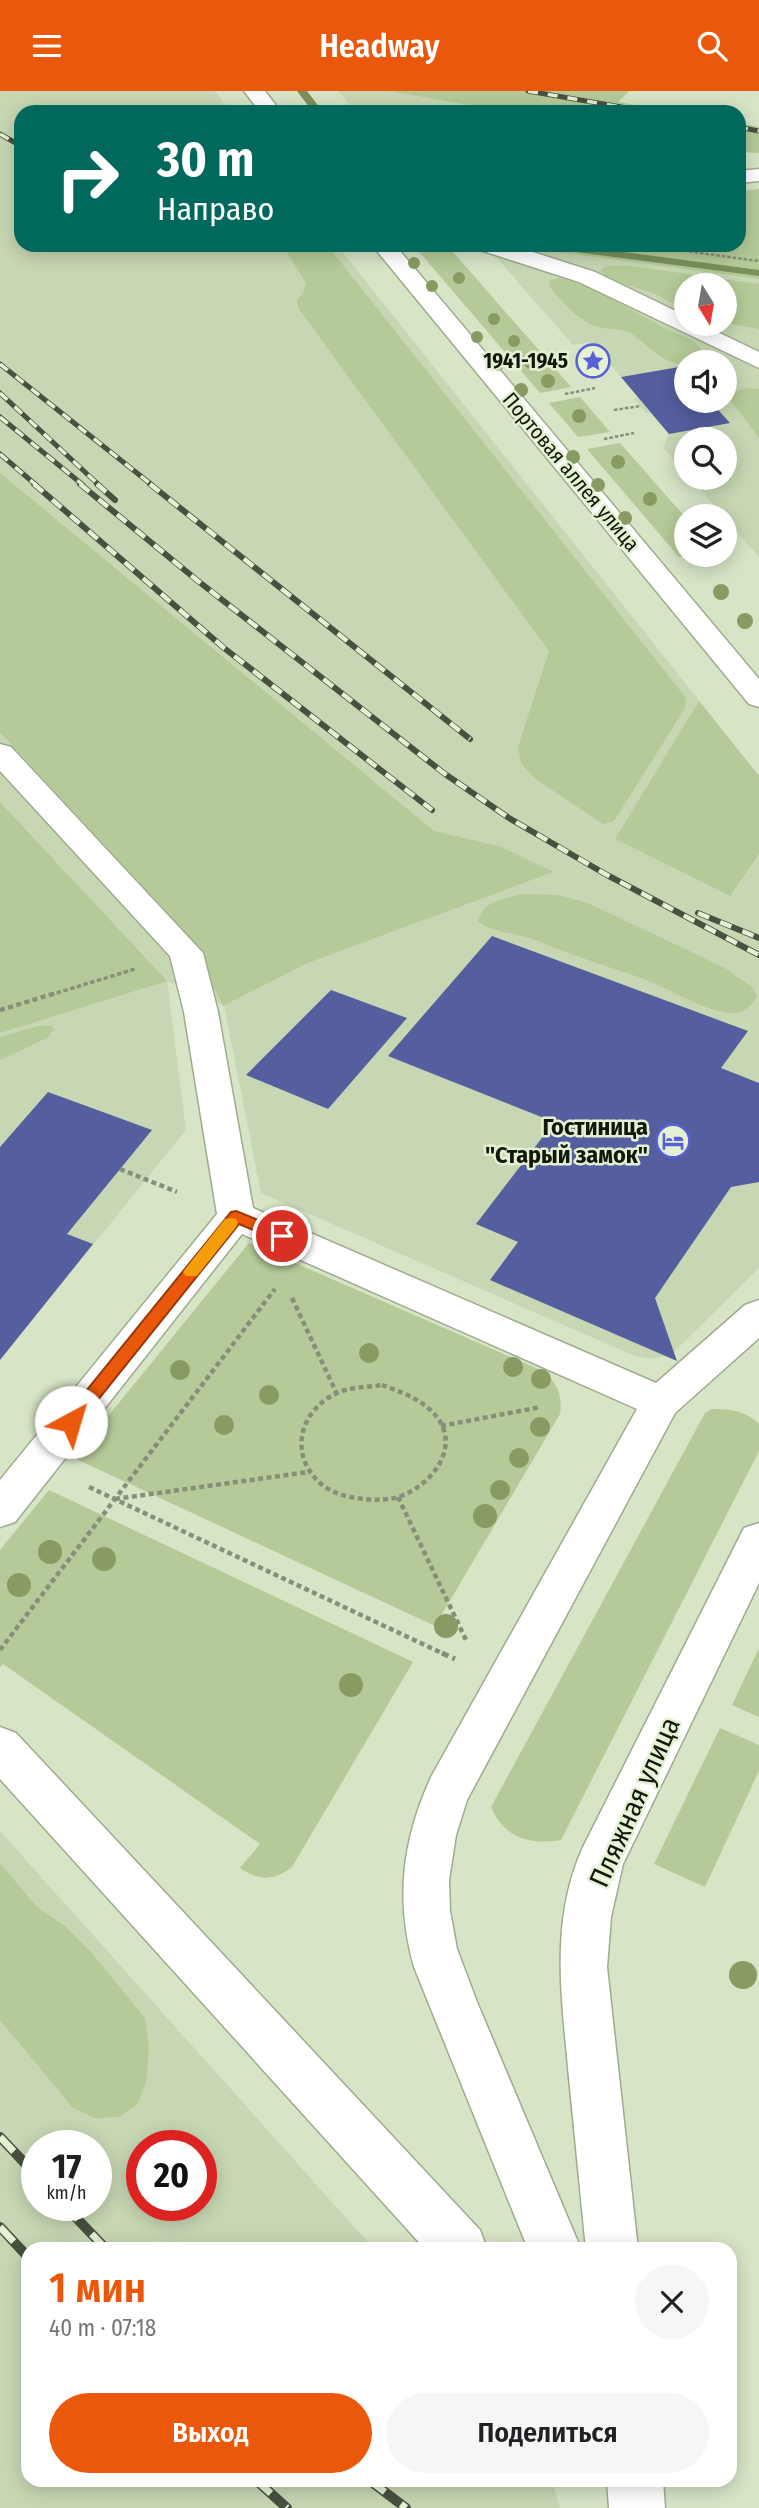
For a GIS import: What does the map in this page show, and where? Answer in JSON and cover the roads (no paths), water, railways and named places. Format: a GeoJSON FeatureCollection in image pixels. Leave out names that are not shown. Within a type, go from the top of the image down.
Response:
{"type":"FeatureCollection","features":[{"type":"Feature","properties":{"kind":"street"},"geometry":{"type":"LineString","coordinates":[[254,91],[265,105]]}},
{"type":"Feature","properties":{"kind":"street","name":"Портовая аллея улица"},"geometry":{"type":"LineString","coordinates":[[389,252],[759,698]]}},
{"type":"Feature","properties":{"kind":"street"},"geometry":{"type":"LineString","coordinates":[[510,252],[587,277],[759,361]]}},
{"type":"Feature","properties":{"kind":"street"},"geometry":{"type":"LineString","coordinates":[[0,753],[186,953],[247,1221]]}},
{"type":"Feature","properties":{"kind":"street"},"geometry":{"type":"LineString","coordinates":[[247,1221],[661,1402]]}},
{"type":"Feature","properties":{"kind":"street"},"geometry":{"type":"LineString","coordinates":[[0,1510],[247,1221]]}},
{"type":"Feature","properties":{"kind":"street"},"geometry":{"type":"LineString","coordinates":[[552,2242],[444,1982],[429,1934],[426,1864],[436,1817],[447,1792],[661,1402],[759,1315]]}},
{"type":"Feature","properties":{"kind":"street","name":"Пляжная улица"},"geometry":{"type":"LineString","coordinates":[[611,2242],[583,1967],[589,1908],[600,1862],[759,1540]]}},
{"type":"Feature","properties":{"kind":"street"},"geometry":{"type":"LineString","coordinates":[[0,1747],[455,2242]]}},
{"type":"Feature","properties":{"kind":"street"},"geometry":{"type":"LineString","coordinates":[[636,2487],[637,2508]]}},
{"type":"Feature","properties":{"kind":"waterway"},"geometry":{"type":"LineString","coordinates":[[302,91],[313,105]]}},
{"type":"Feature","properties":{"kind":"waterway"},"geometry":{"type":"LineString","coordinates":[[598,252],[759,273]]}},
{"type":"Feature","properties":{"kind":"railway"},"geometry":{"type":"LineString","coordinates":[[528,91],[609,105]]}},
{"type":"Feature","properties":{"kind":"railway"},"geometry":{"type":"LineString","coordinates":[[746,129],[759,131]]}},
{"type":"Feature","properties":{"kind":"railway"},"geometry":{"type":"LineString","coordinates":[[0,134],[14,142]]}},
{"type":"Feature","properties":{"kind":"railway"},"geometry":{"type":"LineString","coordinates":[[0,364],[152,485]]}},
{"type":"Feature","properties":{"kind":"railway"},"geometry":{"type":"LineString","coordinates":[[0,393],[99,485]]}},
{"type":"Feature","properties":{"kind":"railway"},"geometry":{"type":"LineString","coordinates":[[0,417],[83,485]]}},
{"type":"Feature","properties":{"kind":"railway"},"geometry":{"type":"LineString","coordinates":[[0,454],[36,485]]}},
{"type":"Feature","properties":{"kind":"railway"},"geometry":{"type":"LineString","coordinates":[[34,484],[224,648],[432,810]]}},
{"type":"Feature","properties":{"kind":"railway"},"geometry":{"type":"LineString","coordinates":[[80,484],[198,581],[445,774],[509,818],[607,875],[759,955]]}},
{"type":"Feature","properties":{"kind":"railway"},"geometry":{"type":"LineString","coordinates":[[97,484],[115,500]]}},
{"type":"Feature","properties":{"kind":"railway"},"geometry":{"type":"LineString","coordinates":[[150,484],[470,739]]}},
{"type":"Feature","properties":{"kind":"railway"},"geometry":{"type":"LineString","coordinates":[[698,913],[759,938]]}},
{"type":"Feature","properties":{"kind":"railway"},"geometry":{"type":"LineString","coordinates":[[0,2137],[21,2159]]}},
{"type":"Feature","properties":{"kind":"railway"},"geometry":{"type":"LineString","coordinates":[[79,2221],[99,2242]]}},
{"type":"Feature","properties":{"kind":"railway"},"geometry":{"type":"LineString","coordinates":[[0,2227],[21,2250]]}},
{"type":"Feature","properties":{"kind":"railway"},"geometry":{"type":"LineString","coordinates":[[264,2487],[287,2508]]}},
{"type":"Feature","properties":{"kind":"railway"},"geometry":{"type":"LineString","coordinates":[[378,2487],[406,2508]]}},
{"type":"Feature","properties":{"kind":"place","name":"1941-1945"},"geometry":{"type":"Point","coordinates":[593,361]}},
{"type":"Feature","properties":{"kind":"place","name":"Гостиница \"Старый замок\""},"geometry":{"type":"Point","coordinates":[673,1141]}}]}
